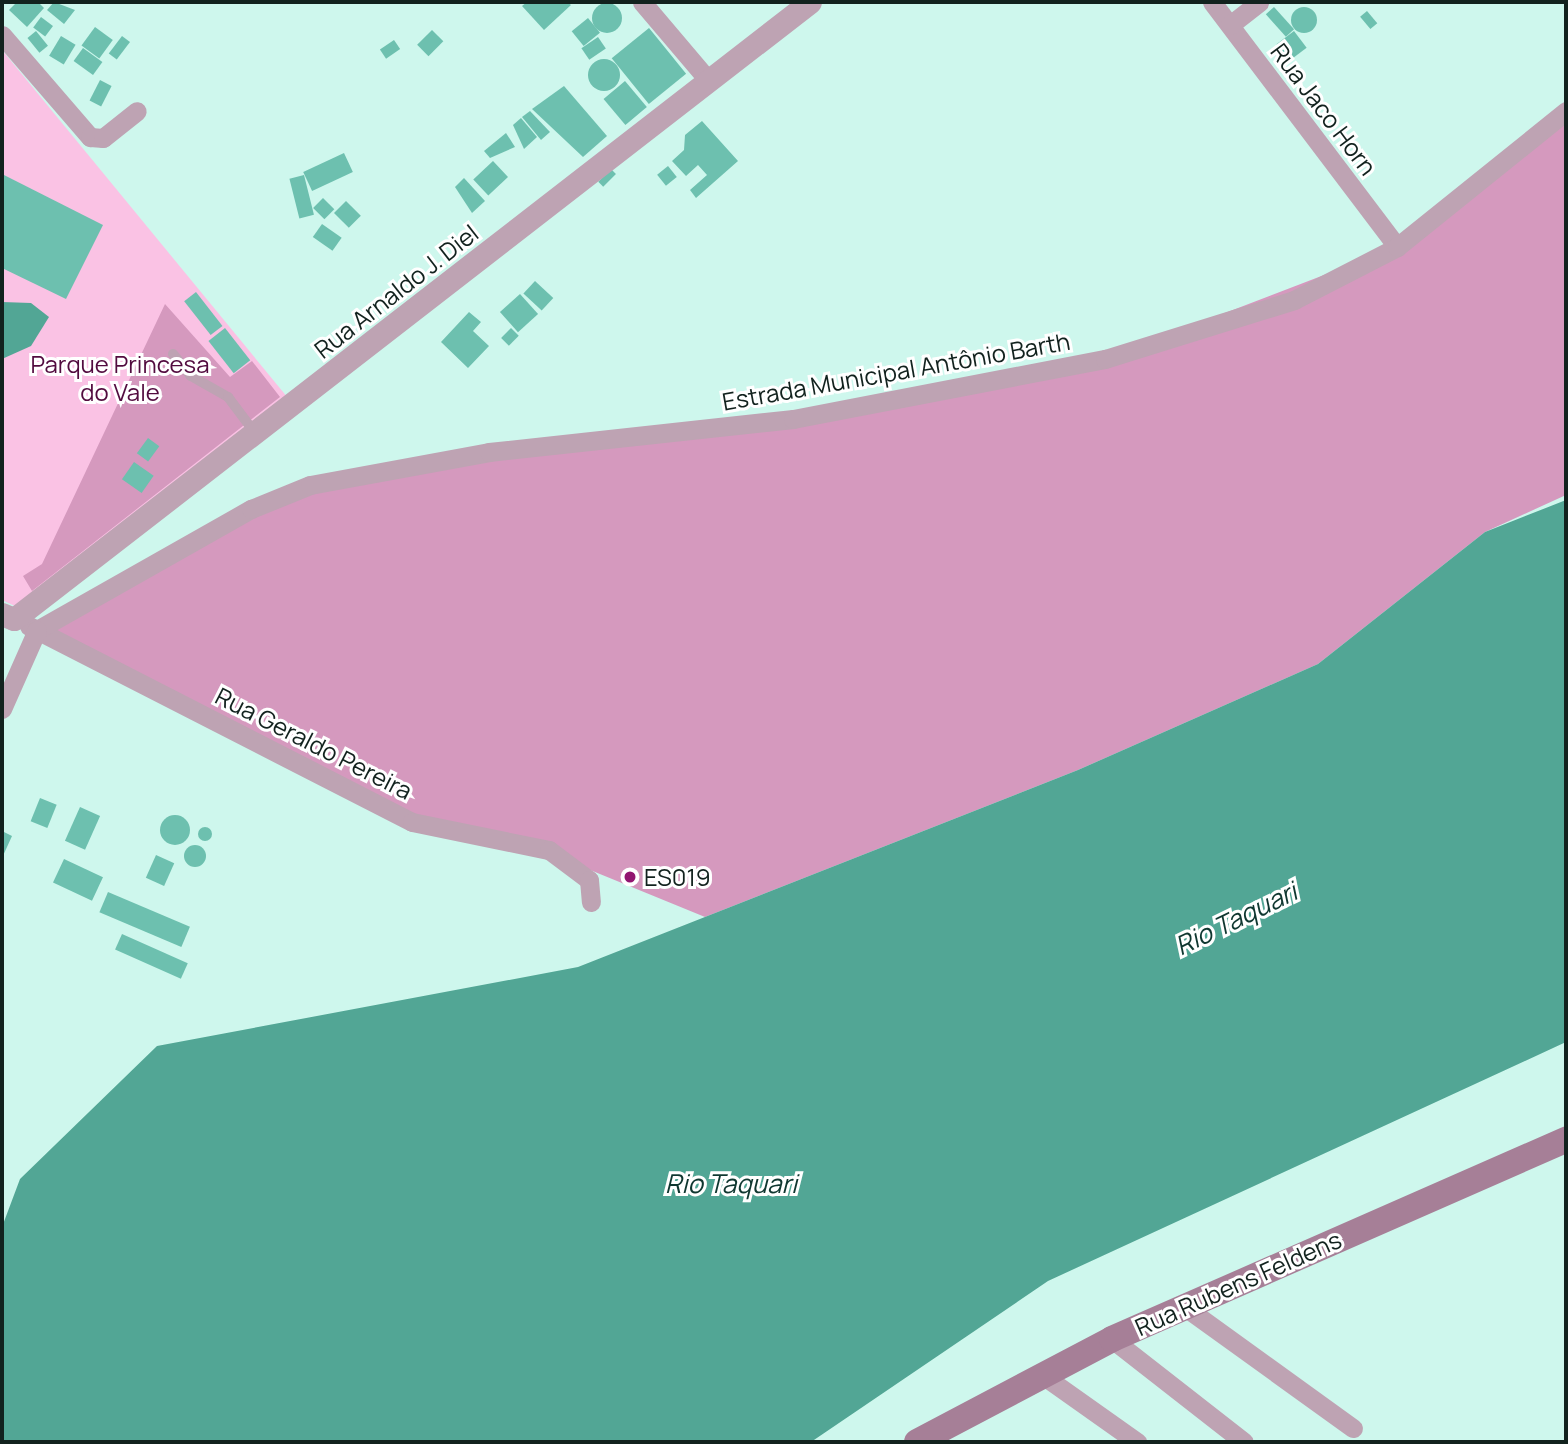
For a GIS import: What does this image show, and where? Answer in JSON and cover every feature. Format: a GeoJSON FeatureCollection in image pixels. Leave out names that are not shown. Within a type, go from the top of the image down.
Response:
{"type":"FeatureCollection","features":[{"type":"Feature","properties":{"kind":"main road","name":"Rua Rubens Feldens"},"geometry":{"type":"LineString","coordinates":[[917,1442],[1041,1374],[1112,1339],[1566,1140]]}},
{"type":"Feature","properties":{"kind":"street"},"geometry":{"type":"LineString","coordinates":[[642,2],[709,81]]}},
{"type":"Feature","properties":{"kind":"street","name":"Rua Arnaldo J. Diel"},"geometry":{"type":"LineString","coordinates":[[8,617],[255,434],[810,2]]}},
{"type":"Feature","properties":{"kind":"street","name":"Rua Jaco Horn"},"geometry":{"type":"LineString","coordinates":[[1212,2],[1397,247]]}},
{"type":"Feature","properties":{"kind":"street"},"geometry":{"type":"LineString","coordinates":[[1230,25],[1259,2]]}},
{"type":"Feature","properties":{"kind":"street"},"geometry":{"type":"LineString","coordinates":[[2,35],[90,138],[103,138],[137,111]]}},
{"type":"Feature","properties":{"kind":"street","name":"Estrada Municipal Antônio Barth"},"geometry":{"type":"LineString","coordinates":[[37,630],[251,509],[310,485],[489,452],[793,419],[1105,359],[1294,300],[1397,247],[1566,111]]}},
{"type":"Feature","properties":{"kind":"street","name":"Rua Geraldo Pereira"},"geometry":{"type":"LineString","coordinates":[[8,617],[412,822],[549,850],[589,880],[591,902]]}},
{"type":"Feature","properties":{"kind":"street"},"geometry":{"type":"LineString","coordinates":[[2,709],[37,630]]}},
{"type":"Feature","properties":{"kind":"street"},"geometry":{"type":"LineString","coordinates":[[1185,1307],[1353,1428]]}},
{"type":"Feature","properties":{"kind":"street"},"geometry":{"type":"LineString","coordinates":[[1112,1339],[1244,1442]]}},
{"type":"Feature","properties":{"kind":"street"},"geometry":{"type":"LineString","coordinates":[[1041,1374],[1138,1442]]}},
{"type":"Feature","properties":{"kind":"lane"},"geometry":{"type":"LineString","coordinates":[[173,354],[191,376],[228,397],[255,434]]}},
{"type":"Feature","properties":{"kind":"green space","name":"Parque Princesa do Vale"},"geometry":{"type":"Polygon","coordinates":[[[2,50],[288,398],[19,608],[2,600],[2,50]]]}},
{"type":"Feature","properties":{"kind":"shaded area"},"geometry":{"type":"Polygon","coordinates":[[[1566,111],[1566,495],[1485,532],[1318,664],[1078,770],[705,917],[573,863],[447,833],[37,630],[310,485],[793,419],[1105,359],[1397,247],[1566,111]]]}},
{"type":"Feature","properties":{"kind":"shaded area"},"geometry":{"type":"Polygon","coordinates":[[[165,304],[230,377],[252,361],[280,397],[32,591],[23,576],[42,564],[165,304]]]}},
{"type":"Feature","properties":{"kind":"water"},"geometry":{"type":"Polygon","coordinates":[[[2,302],[31,303],[49,317],[31,346],[2,359],[2,302]]]}},
{"type":"Feature","properties":{"kind":"water","name":"Rio Taquari"},"geometry":{"type":"Polygon","coordinates":[[[1566,500],[1566,1042],[1048,1281],[811,1442],[2,1442],[2,1227],[20,1179],[157,1046],[578,967],[1078,770],[1318,664],[1485,532],[1566,500]]]}},
{"type":"Feature","properties":{"kind":"building"},"geometry":{"type":"Polygon","coordinates":[[[17,2],[38,2],[44,8],[27,27],[9,10],[17,2]]]}},
{"type":"Feature","properties":{"kind":"building"},"geometry":{"type":"Polygon","coordinates":[[[54,2],[75,10],[64,24],[47,10],[54,2]]]}},
{"type":"Feature","properties":{"kind":"building"},"geometry":{"type":"Polygon","coordinates":[[[527,2],[567,2],[571,5],[544,30],[522,6],[527,2]]]}},
{"type":"Feature","properties":{"kind":"building"},"geometry":{"type":"Polygon","coordinates":[[[607,3],[613,4],[621,12],[621,24],[613,32],[607,33],[601,32],[593,24],[592,18],[593,12],[601,4],[607,3]]]}},
{"type":"Feature","properties":{"kind":"building"},"geometry":{"type":"Polygon","coordinates":[[[1274,7],[1294,29],[1286,37],[1266,14],[1274,7]]]}},
{"type":"Feature","properties":{"kind":"building"},"geometry":{"type":"Polygon","coordinates":[[[1304,7],[1313,11],[1317,20],[1313,29],[1304,33],[1295,29],[1291,20],[1295,11],[1304,7]]]}},
{"type":"Feature","properties":{"kind":"building"},"geometry":{"type":"Polygon","coordinates":[[[1367,11],[1377,23],[1370,29],[1360,17],[1367,11]]]}},
{"type":"Feature","properties":{"kind":"building"},"geometry":{"type":"Polygon","coordinates":[[[41,17],[53,26],[45,36],[33,27],[41,17]]]}},
{"type":"Feature","properties":{"kind":"building"},"geometry":{"type":"Polygon","coordinates":[[[588,18],[600,33],[584,46],[572,31],[588,18]]]}},
{"type":"Feature","properties":{"kind":"building"},"geometry":{"type":"Polygon","coordinates":[[[95,27],[113,40],[99,59],[81,46],[95,27]]]}},
{"type":"Feature","properties":{"kind":"building"},"geometry":{"type":"Polygon","coordinates":[[[649,28],[686,74],[649,104],[612,58],[649,28]]]}},
{"type":"Feature","properties":{"kind":"building"},"geometry":{"type":"Polygon","coordinates":[[[432,30],[443,41],[428,56],[417,45],[432,30]]]}},
{"type":"Feature","properties":{"kind":"building"},"geometry":{"type":"Polygon","coordinates":[[[36,31],[48,46],[39,53],[27,38],[36,31]]]}},
{"type":"Feature","properties":{"kind":"building"},"geometry":{"type":"Polygon","coordinates":[[[1294,31],[1307,48],[1289,61],[1276,44],[1294,31]]]}},
{"type":"Feature","properties":{"kind":"building"},"geometry":{"type":"Polygon","coordinates":[[[61,36],[76,45],[64,64],[49,56],[61,36]]]}},
{"type":"Feature","properties":{"kind":"building"},"geometry":{"type":"Polygon","coordinates":[[[122,36],[130,42],[117,60],[109,54],[122,36]]]}},
{"type":"Feature","properties":{"kind":"building"},"geometry":{"type":"Polygon","coordinates":[[[598,37],[606,49],[589,60],[581,48],[598,37]]]}},
{"type":"Feature","properties":{"kind":"building"},"geometry":{"type":"Polygon","coordinates":[[[394,40],[400,49],[386,59],[380,50],[394,40]]]}},
{"type":"Feature","properties":{"kind":"building"},"geometry":{"type":"Polygon","coordinates":[[[83,48],[102,62],[93,75],[74,61],[83,48]]]}},
{"type":"Feature","properties":{"kind":"building"},"geometry":{"type":"Polygon","coordinates":[[[604,59],[615,64],[620,75],[615,86],[604,91],[593,86],[588,75],[593,64],[604,59]]]}},
{"type":"Feature","properties":{"kind":"building"},"geometry":{"type":"Polygon","coordinates":[[[100,80],[112,86],[101,106],[90,100],[100,80]]]}},
{"type":"Feature","properties":{"kind":"building"},"geometry":{"type":"Polygon","coordinates":[[[625,81],[647,107],[625,125],[604,99],[625,81]]]}},
{"type":"Feature","properties":{"kind":"building"},"geometry":{"type":"Polygon","coordinates":[[[564,86],[607,136],[583,157],[532,109],[564,86]]]}},
{"type":"Feature","properties":{"kind":"building"},"geometry":{"type":"Polygon","coordinates":[[[530,111],[550,132],[541,140],[522,117],[530,111]]]}},
{"type":"Feature","properties":{"kind":"building"},"geometry":{"type":"Polygon","coordinates":[[[521,118],[537,137],[524,149],[513,125],[521,118]]]}},
{"type":"Feature","properties":{"kind":"building"},"geometry":{"type":"Polygon","coordinates":[[[702,121],[738,161],[696,198],[690,190],[707,175],[698,165],[686,176],[672,161],[684,150],[685,135],[702,121]]]}},
{"type":"Feature","properties":{"kind":"building"},"geometry":{"type":"Polygon","coordinates":[[[506,133],[515,147],[490,158],[484,151],[506,133]]]}},
{"type":"Feature","properties":{"kind":"building"},"geometry":{"type":"Polygon","coordinates":[[[344,153],[353,172],[312,191],[303,172],[344,153]]]}},
{"type":"Feature","properties":{"kind":"building"},"geometry":{"type":"Polygon","coordinates":[[[493,161],[508,177],[488,196],[473,179],[493,161]]]}},
{"type":"Feature","properties":{"kind":"building"},"geometry":{"type":"Polygon","coordinates":[[[668,166],[677,177],[666,186],[657,175],[668,166]]]}},
{"type":"Feature","properties":{"kind":"building"},"geometry":{"type":"Polygon","coordinates":[[[611,169],[616,174],[603,187],[598,182],[611,169]]]}},
{"type":"Feature","properties":{"kind":"building"},"geometry":{"type":"Polygon","coordinates":[[[2,174],[103,225],[66,299],[2,268],[2,174]]]}},
{"type":"Feature","properties":{"kind":"building"},"geometry":{"type":"Polygon","coordinates":[[[304,175],[314,215],[299,218],[289,179],[304,175]]]}},
{"type":"Feature","properties":{"kind":"building"},"geometry":{"type":"Polygon","coordinates":[[[464,178],[485,201],[472,213],[455,187],[464,178]]]}},
{"type":"Feature","properties":{"kind":"building"},"geometry":{"type":"Polygon","coordinates":[[[323,198],[334,209],[324,219],[313,208],[323,198]]]}},
{"type":"Feature","properties":{"kind":"building"},"geometry":{"type":"Polygon","coordinates":[[[346,201],[361,216],[349,228],[334,213],[346,201]]]}},
{"type":"Feature","properties":{"kind":"building"},"geometry":{"type":"Polygon","coordinates":[[[322,224],[342,238],[332,251],[313,237],[322,224]]]}},
{"type":"Feature","properties":{"kind":"building"},"geometry":{"type":"Polygon","coordinates":[[[535,281],[553,298],[542,310],[523,293],[535,281]]]}},
{"type":"Feature","properties":{"kind":"building"},"geometry":{"type":"Polygon","coordinates":[[[196,292],[222,326],[211,335],[184,301],[196,292]]]}},
{"type":"Feature","properties":{"kind":"building"},"geometry":{"type":"Polygon","coordinates":[[[520,294],[538,314],[518,332],[500,312],[520,294]]]}},
{"type":"Feature","properties":{"kind":"building"},"geometry":{"type":"Polygon","coordinates":[[[469,312],[481,322],[473,331],[489,346],[468,368],[441,342],[469,312]]]}},
{"type":"Feature","properties":{"kind":"building"},"geometry":{"type":"Polygon","coordinates":[[[225,328],[250,360],[234,373],[208,341],[225,328]]]}},
{"type":"Feature","properties":{"kind":"building"},"geometry":{"type":"Polygon","coordinates":[[[511,328],[519,336],[509,346],[501,338],[511,328]]]}},
{"type":"Feature","properties":{"kind":"building"},"geometry":{"type":"Polygon","coordinates":[[[148,438],[159,446],[148,462],[137,453],[148,438]]]}},
{"type":"Feature","properties":{"kind":"building"},"geometry":{"type":"Polygon","coordinates":[[[134,462],[154,476],[142,493],[122,479],[134,462]]]}},
{"type":"Feature","properties":{"kind":"building"},"geometry":{"type":"Polygon","coordinates":[[[40,798],[57,805],[47,828],[31,821],[40,798]]]}},
{"type":"Feature","properties":{"kind":"building"},"geometry":{"type":"Polygon","coordinates":[[[80,807],[100,816],[85,850],[65,841],[80,807]]]}},
{"type":"Feature","properties":{"kind":"building"},"geometry":{"type":"Polygon","coordinates":[[[175,815],[186,819],[190,830],[186,841],[175,845],[164,841],[160,830],[164,819],[175,815]]]}},
{"type":"Feature","properties":{"kind":"building"},"geometry":{"type":"Polygon","coordinates":[[[202,827],[208,827],[212,834],[208,841],[202,841],[198,837],[198,831],[202,827]]]}},
{"type":"Feature","properties":{"kind":"building"},"geometry":{"type":"Polygon","coordinates":[[[2,831],[12,836],[2,858],[2,831]]]}},
{"type":"Feature","properties":{"kind":"building"},"geometry":{"type":"Polygon","coordinates":[[[195,845],[203,848],[206,856],[203,864],[195,867],[187,864],[184,856],[187,848],[195,845]]]}},
{"type":"Feature","properties":{"kind":"building"},"geometry":{"type":"Polygon","coordinates":[[[156,855],[174,863],[164,886],[146,878],[156,855]]]}},
{"type":"Feature","properties":{"kind":"building"},"geometry":{"type":"Polygon","coordinates":[[[64,859],[103,877],[92,901],[53,883],[64,859]]]}},
{"type":"Feature","properties":{"kind":"building"},"geometry":{"type":"Polygon","coordinates":[[[108,892],[190,927],[181,947],[99,912],[108,892]]]}},
{"type":"Feature","properties":{"kind":"building"},"geometry":{"type":"Polygon","coordinates":[[[122,934],[188,963],[181,979],[115,950],[122,934]]]}},
{"type":"Feature","properties":{"kind":"place","name":"ES019"},"geometry":{"type":"Point","coordinates":[630,877]}}]}
